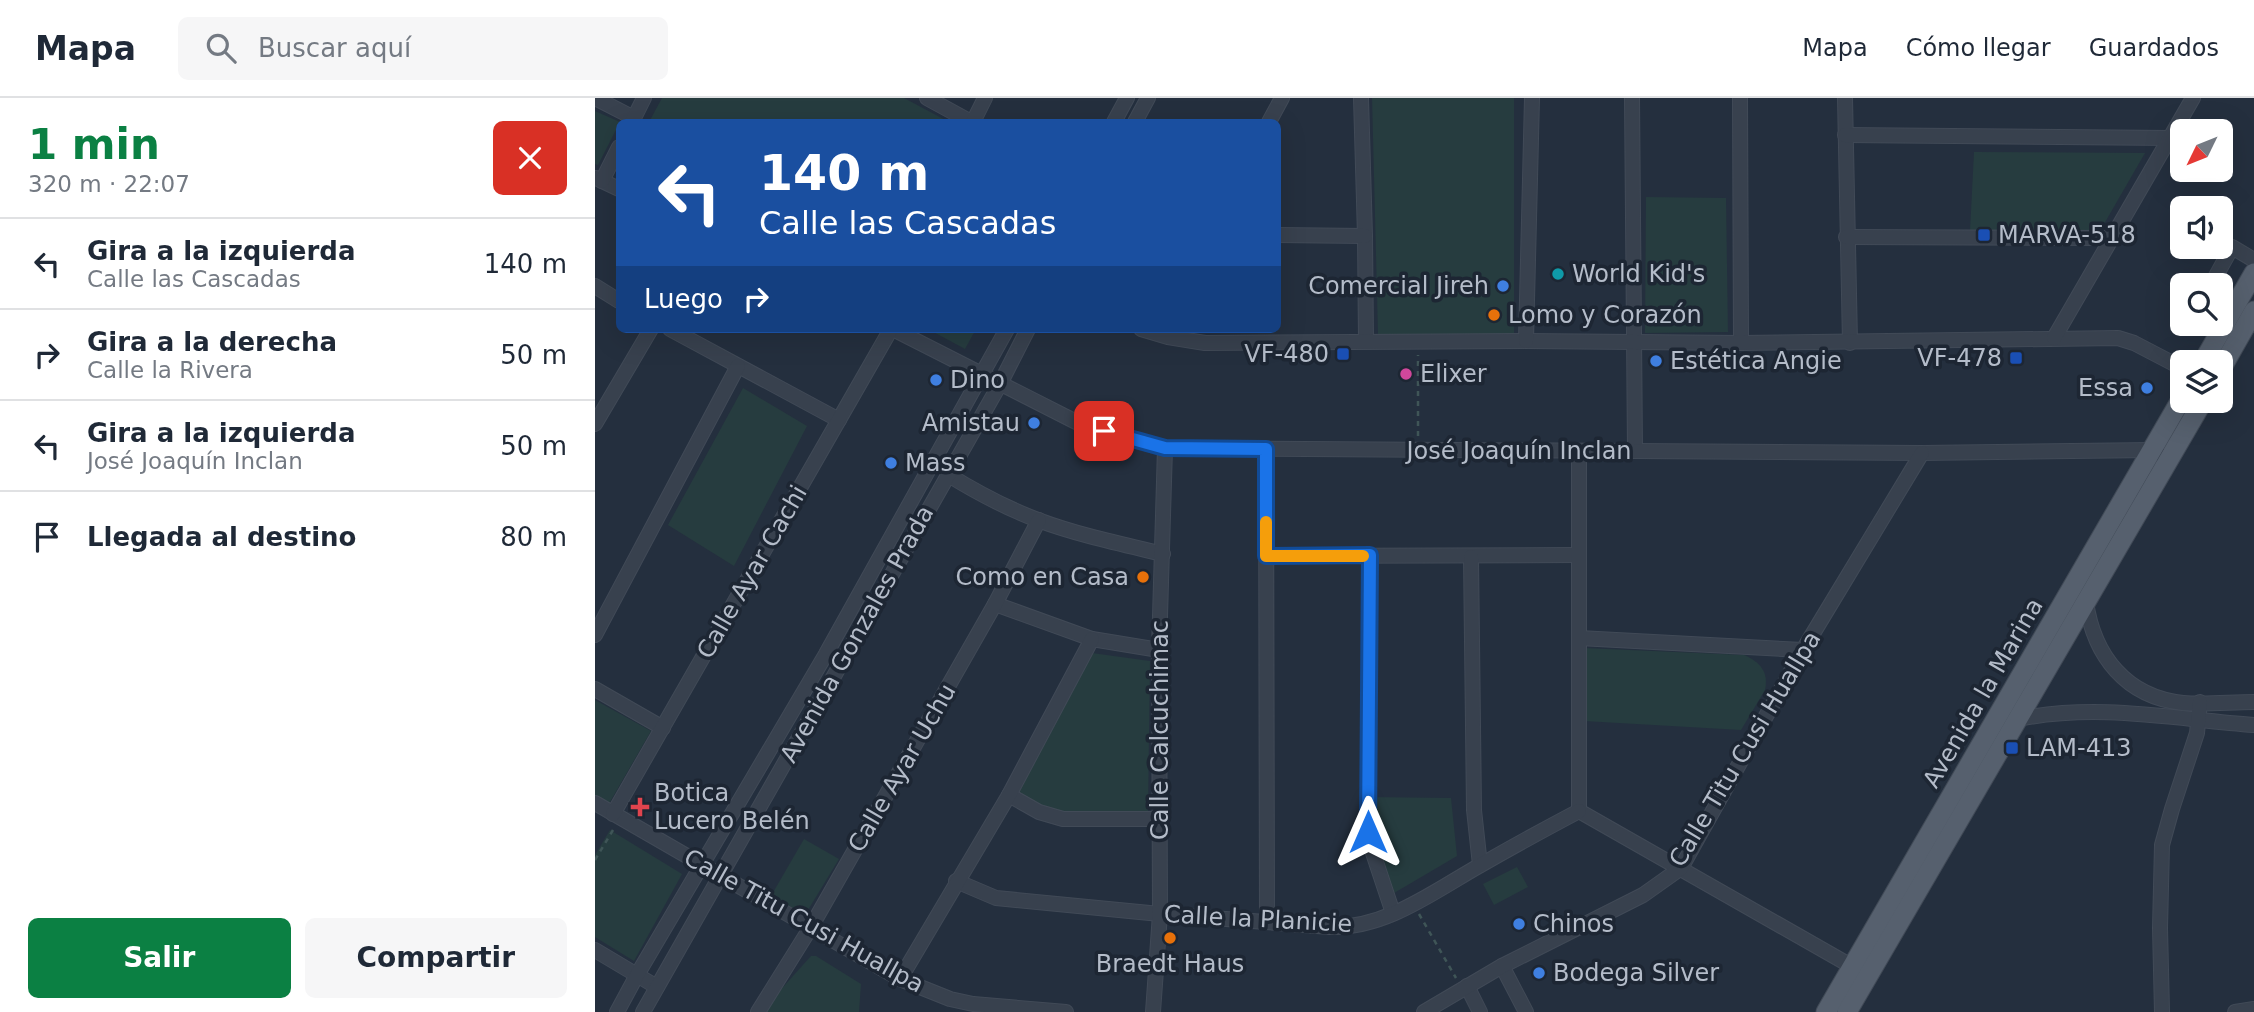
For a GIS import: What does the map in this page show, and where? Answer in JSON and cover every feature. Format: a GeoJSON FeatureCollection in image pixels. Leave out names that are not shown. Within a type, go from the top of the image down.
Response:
{"type":"FeatureCollection","features":[{"type":"Feature","properties":{"kind":"main road"},"geometry":{"type":"LineString","coordinates":[[2233,304],[2254,273]]}},
{"type":"Feature","properties":{"kind":"main road"},"geometry":{"type":"LineString","coordinates":[[2232,350],[2254,311]]}},
{"type":"Feature","properties":{"kind":"main road","name":"Avenida la Marina"},"geometry":{"type":"LineString","coordinates":[[1826,1012],[1860,972],[2018,719],[2086,602],[2161,455],[2176,413]]}},
{"type":"Feature","properties":{"kind":"main road","name":"Avenida la Marina"},"geometry":{"type":"LineString","coordinates":[[1847,1012],[1860,972],[2161,455],[2194,413]]}},
{"type":"Feature","properties":{"kind":"street"},"geometry":{"type":"LineString","coordinates":[[596,98],[631,119]]}},
{"type":"Feature","properties":{"kind":"street"},"geometry":{"type":"LineString","coordinates":[[634,119],[644,98]]}},
{"type":"Feature","properties":{"kind":"street"},"geometry":{"type":"LineString","coordinates":[[927,98],[966,119]]}},
{"type":"Feature","properties":{"kind":"street"},"geometry":{"type":"LineString","coordinates":[[974,119],[985,98]]}},
{"type":"Feature","properties":{"kind":"street"},"geometry":{"type":"LineString","coordinates":[[1116,119],[1127,98]]}},
{"type":"Feature","properties":{"kind":"street"},"geometry":{"type":"LineString","coordinates":[[1137,119],[1148,98]]}},
{"type":"Feature","properties":{"kind":"street"},"geometry":{"type":"LineString","coordinates":[[1271,119],[1282,98]]}},
{"type":"Feature","properties":{"kind":"street"},"geometry":{"type":"LineString","coordinates":[[1361,98],[1366,236],[1366,341]]}},
{"type":"Feature","properties":{"kind":"street"},"geometry":{"type":"LineString","coordinates":[[1526,341],[1532,98]]}},
{"type":"Feature","properties":{"kind":"street"},"geometry":{"type":"LineString","coordinates":[[1632,98],[1635,451]]}},
{"type":"Feature","properties":{"kind":"street"},"geometry":{"type":"LineString","coordinates":[[1740,98],[1741,343]]}},
{"type":"Feature","properties":{"kind":"street"},"geometry":{"type":"LineString","coordinates":[[1845,98],[1850,342]]}},
{"type":"Feature","properties":{"kind":"street"},"geometry":{"type":"LineString","coordinates":[[2181,119],[2193,98]]}},
{"type":"Feature","properties":{"kind":"street"},"geometry":{"type":"LineString","coordinates":[[1845,135],[2170,138]]}},
{"type":"Feature","properties":{"kind":"street"},"geometry":{"type":"LineString","coordinates":[[2054,338],[2170,140]]}},
{"type":"Feature","properties":{"kind":"street"},"geometry":{"type":"LineString","coordinates":[[616,152],[599,179],[616,188]]}},
{"type":"Feature","properties":{"kind":"street"},"geometry":{"type":"LineString","coordinates":[[1281,235],[1366,236]]}},
{"type":"Feature","properties":{"kind":"street"},"geometry":{"type":"LineString","coordinates":[[1846,237],[2113,238]]}},
{"type":"Feature","properties":{"kind":"street"},"geometry":{"type":"LineString","coordinates":[[2218,273],[2232,247],[2254,260]]}},
{"type":"Feature","properties":{"kind":"street"},"geometry":{"type":"LineString","coordinates":[[595,286],[616,299]]}},
{"type":"Feature","properties":{"kind":"street"},"geometry":{"type":"LineString","coordinates":[[595,424],[649,333]]}},
{"type":"Feature","properties":{"kind":"street"},"geometry":{"type":"LineString","coordinates":[[677,333],[839,420]]}},
{"type":"Feature","properties":{"kind":"street","name":"Calle Ayar Cachi"},"geometry":{"type":"LineString","coordinates":[[617,816],[663,728],[890,333]]}},
{"type":"Feature","properties":{"kind":"street","name":"José Joaquín Inclan"},"geometry":{"type":"LineString","coordinates":[[900,333],[1084,426],[1165,448],[2161,455]]}},
{"type":"Feature","properties":{"kind":"street","name":"Avenida Gonzales Prada"},"geometry":{"type":"LineString","coordinates":[[617,1012],[825,654],[1005,333]]}},
{"type":"Feature","properties":{"kind":"street","name":"Avenida Gonzales Prada"},"geometry":{"type":"LineString","coordinates":[[643,1012],[1000,384],[1026,333]]}},
{"type":"Feature","properties":{"kind":"street"},"geometry":{"type":"LineString","coordinates":[[1157,333],[1205,342],[1741,343],[2122,339],[2170,362]]}},
{"type":"Feature","properties":{"kind":"street"},"geometry":{"type":"LineString","coordinates":[[595,635],[738,366]]}},
{"type":"Feature","properties":{"kind":"street","name":"Calle Calcuchimac"},"geometry":{"type":"LineString","coordinates":[[1153,1012],[1160,914],[1159,650],[1165,448]]}},
{"type":"Feature","properties":{"kind":"street"},"geometry":{"type":"LineString","coordinates":[[1266,449],[1267,922]]}},
{"type":"Feature","properties":{"kind":"street"},"geometry":{"type":"LineString","coordinates":[[1579,451],[1579,811],[1860,972]]}},
{"type":"Feature","properties":{"kind":"street","name":"Calle Titu Cusi Huallpa"},"geometry":{"type":"LineString","coordinates":[[1424,1012],[1502,966],[1643,895],[1681,868],[1803,650],[1922,453]]}},
{"type":"Feature","properties":{"kind":"street"},"geometry":{"type":"LineString","coordinates":[[947,474],[977,492],[1039,520],[1163,554]]}},
{"type":"Feature","properties":{"kind":"street","name":"Calle Ayar Uchu"},"geometry":{"type":"LineString","coordinates":[[758,1012],[811,927],[995,604],[1039,520]]}},
{"type":"Feature","properties":{"kind":"street"},"geometry":{"type":"LineString","coordinates":[[1370,555],[1368,832],[1393,913]]}},
{"type":"Feature","properties":{"kind":"street"},"geometry":{"type":"LineString","coordinates":[[1266,556],[1579,555]]}},
{"type":"Feature","properties":{"kind":"street"},"geometry":{"type":"LineString","coordinates":[[1471,556],[1474,810],[1481,865]]}},
{"type":"Feature","properties":{"kind":"street"},"geometry":{"type":"LineString","coordinates":[[2086,602],[2091,630],[2107,661],[2124,678],[2143,690],[2185,703],[2254,702]]}},
{"type":"Feature","properties":{"kind":"street"},"geometry":{"type":"LineString","coordinates":[[995,604],[1092,639],[1159,650]]}},
{"type":"Feature","properties":{"kind":"street"},"geometry":{"type":"LineString","coordinates":[[1579,638],[1803,650]]}},
{"type":"Feature","properties":{"kind":"street"},"geometry":{"type":"LineString","coordinates":[[900,979],[1009,795],[1092,639]]}},
{"type":"Feature","properties":{"kind":"street"},"geometry":{"type":"LineString","coordinates":[[595,689],[663,728]]}},
{"type":"Feature","properties":{"kind":"street"},"geometry":{"type":"LineString","coordinates":[[2162,1012],[2162,845],[2199,721],[2200,702]]}},
{"type":"Feature","properties":{"kind":"street"},"geometry":{"type":"LineString","coordinates":[[2018,719],[2074,711],[2141,712],[2199,721],[2254,725]]}},
{"type":"Feature","properties":{"kind":"street"},"geometry":{"type":"LineString","coordinates":[[1009,795],[1039,811],[1063,819],[1160,819]]}},
{"type":"Feature","properties":{"kind":"street","name":"Calle Titu Cusi Huallpa"},"geometry":{"type":"LineString","coordinates":[[595,803],[900,979],[956,1001],[1066,1012]]}},
{"type":"Feature","properties":{"kind":"street","name":"Calle la Planicie"},"geometry":{"type":"LineString","coordinates":[[956,881],[996,898],[1160,914],[1344,927],[1369,923],[1393,913],[1579,811]]}},
{"type":"Feature","properties":{"kind":"street"},"geometry":{"type":"LineString","coordinates":[[595,950],[657,987]]}},
{"type":"Feature","properties":{"kind":"street"},"geometry":{"type":"LineString","coordinates":[[1502,966],[1526,1012]]}},
{"type":"Feature","properties":{"kind":"street"},"geometry":{"type":"LineString","coordinates":[[1467,986],[1480,1012]]}},
{"type":"Feature","properties":{"kind":"street"},"geometry":{"type":"LineString","coordinates":[[2235,1012],[2254,1009]]}},
{"type":"Feature","properties":{"kind":"path"},"geometry":{"type":"LineString","coordinates":[[1418,341],[1418,451]]}},
{"type":"Feature","properties":{"kind":"path"},"geometry":{"type":"LineString","coordinates":[[595,860],[617,816]]}},
{"type":"Feature","properties":{"kind":"path"},"geometry":{"type":"LineString","coordinates":[[1413,903],[1454,977],[1467,986]]}},
{"type":"Feature","properties":{"kind":"green space"},"geometry":{"type":"Polygon","coordinates":[[[662,98],[904,98],[943,119],[651,119],[662,98]]]}},
{"type":"Feature","properties":{"kind":"green space"},"geometry":{"type":"Polygon","coordinates":[[[1372,98],[1514,98],[1514,339],[1378,334],[1372,98]]]}},
{"type":"Feature","properties":{"kind":"green space"},"geometry":{"type":"Polygon","coordinates":[[[595,111],[616,120],[616,130],[598,165],[595,164],[595,111]]]}},
{"type":"Feature","properties":{"kind":"green space"},"geometry":{"type":"Polygon","coordinates":[[[1974,152],[2145,153],[2100,231],[1970,231],[1974,152]]]}},
{"type":"Feature","properties":{"kind":"green space"},"geometry":{"type":"Polygon","coordinates":[[[1646,197],[1726,198],[1728,332],[1645,333],[1646,197]]]}},
{"type":"Feature","properties":{"kind":"green space"},"geometry":{"type":"Polygon","coordinates":[[[935,333],[974,333],[965,349],[935,333]]]}},
{"type":"Feature","properties":{"kind":"green space"},"geometry":{"type":"Polygon","coordinates":[[[743,388],[807,426],[734,566],[668,525],[743,388]]]}},
{"type":"Feature","properties":{"kind":"green space"},"geometry":{"type":"Polygon","coordinates":[[[1584,648],[1744,655],[1762,668],[1766,678],[1765,690],[1741,730],[1584,721],[1584,648]]]}},
{"type":"Feature","properties":{"kind":"green space"},"geometry":{"type":"Polygon","coordinates":[[[1092,653],[1150,661],[1148,814],[1078,816],[1027,803],[1017,790],[1092,653]]]}},
{"type":"Feature","properties":{"kind":"green space"},"geometry":{"type":"Polygon","coordinates":[[[595,700],[651,731],[607,807],[595,800],[595,700]]]}},
{"type":"Feature","properties":{"kind":"green space"},"geometry":{"type":"Polygon","coordinates":[[[1366,797],[1451,798],[1457,856],[1389,896],[1366,797]]]}},
{"type":"Feature","properties":{"kind":"green space"},"geometry":{"type":"Polygon","coordinates":[[[610,830],[682,874],[634,961],[595,937],[595,855],[610,830]]]}},
{"type":"Feature","properties":{"kind":"green space"},"geometry":{"type":"Polygon","coordinates":[[[804,839],[839,859],[805,915],[771,896],[804,839]]]}},
{"type":"Feature","properties":{"kind":"green space"},"geometry":{"type":"Polygon","coordinates":[[[1517,867],[1528,887],[1494,905],[1483,884],[1517,867]]]}},
{"type":"Feature","properties":{"kind":"green space"},"geometry":{"type":"Polygon","coordinates":[[[811,956],[816,956],[861,984],[859,1012],[767,1012],[776,995],[811,956]]]}},
{"type":"Feature","properties":{"kind":"slow traffic"},"geometry":{"type":"LineString","coordinates":[[1266,522],[1266,556],[1363,556]]}},
{"type":"Feature","properties":{"kind":"place","name":"MARVA-518"},"geometry":{"type":"Point","coordinates":[1984,235]}},
{"type":"Feature","properties":{"kind":"place","name":"World Kid's"},"geometry":{"type":"Point","coordinates":[1558,274]}},
{"type":"Feature","properties":{"kind":"place","name":"Comercial Jireh"},"geometry":{"type":"Point","coordinates":[1503,286]}},
{"type":"Feature","properties":{"kind":"place","name":"Lomo y Corazón"},"geometry":{"type":"Point","coordinates":[1494,315]}},
{"type":"Feature","properties":{"kind":"place","name":"VF-480"},"geometry":{"type":"Point","coordinates":[1343,354]}},
{"type":"Feature","properties":{"kind":"place","name":"VF-478"},"geometry":{"type":"Point","coordinates":[2016,358]}},
{"type":"Feature","properties":{"kind":"place","name":"Estética Angie"},"geometry":{"type":"Point","coordinates":[1656,361]}},
{"type":"Feature","properties":{"kind":"place","name":"Elixer"},"geometry":{"type":"Point","coordinates":[1406,374]}},
{"type":"Feature","properties":{"kind":"place","name":"Dino"},"geometry":{"type":"Point","coordinates":[936,380]}},
{"type":"Feature","properties":{"kind":"place","name":"Essa"},"geometry":{"type":"Point","coordinates":[2147,388]}},
{"type":"Feature","properties":{"kind":"place","name":"Amistau"},"geometry":{"type":"Point","coordinates":[1034,423]}},
{"type":"Feature","properties":{"kind":"place","name":"Mass"},"geometry":{"type":"Point","coordinates":[891,463]}},
{"type":"Feature","properties":{"kind":"place","name":"Como en Casa"},"geometry":{"type":"Point","coordinates":[1143,577]}},
{"type":"Feature","properties":{"kind":"place","name":"LAM-413"},"geometry":{"type":"Point","coordinates":[2012,748]}},
{"type":"Feature","properties":{"kind":"place","name":"Botica Lucero Belén"},"geometry":{"type":"Point","coordinates":[640,807]}},
{"type":"Feature","properties":{"kind":"place","name":"Chinos"},"geometry":{"type":"Point","coordinates":[1519,924]}},
{"type":"Feature","properties":{"kind":"place","name":"Braedt Haus"},"geometry":{"type":"Point","coordinates":[1170,938]}},
{"type":"Feature","properties":{"kind":"place","name":"Bodega Silver"},"geometry":{"type":"Point","coordinates":[1539,973]}},
{"type":"Feature","properties":{"kind":"route"},"geometry":{"type":"LineString","coordinates":[[1104,431],[1165,448],[1266,449],[1266,556],[1370,555],[1368,832]]}}]}
